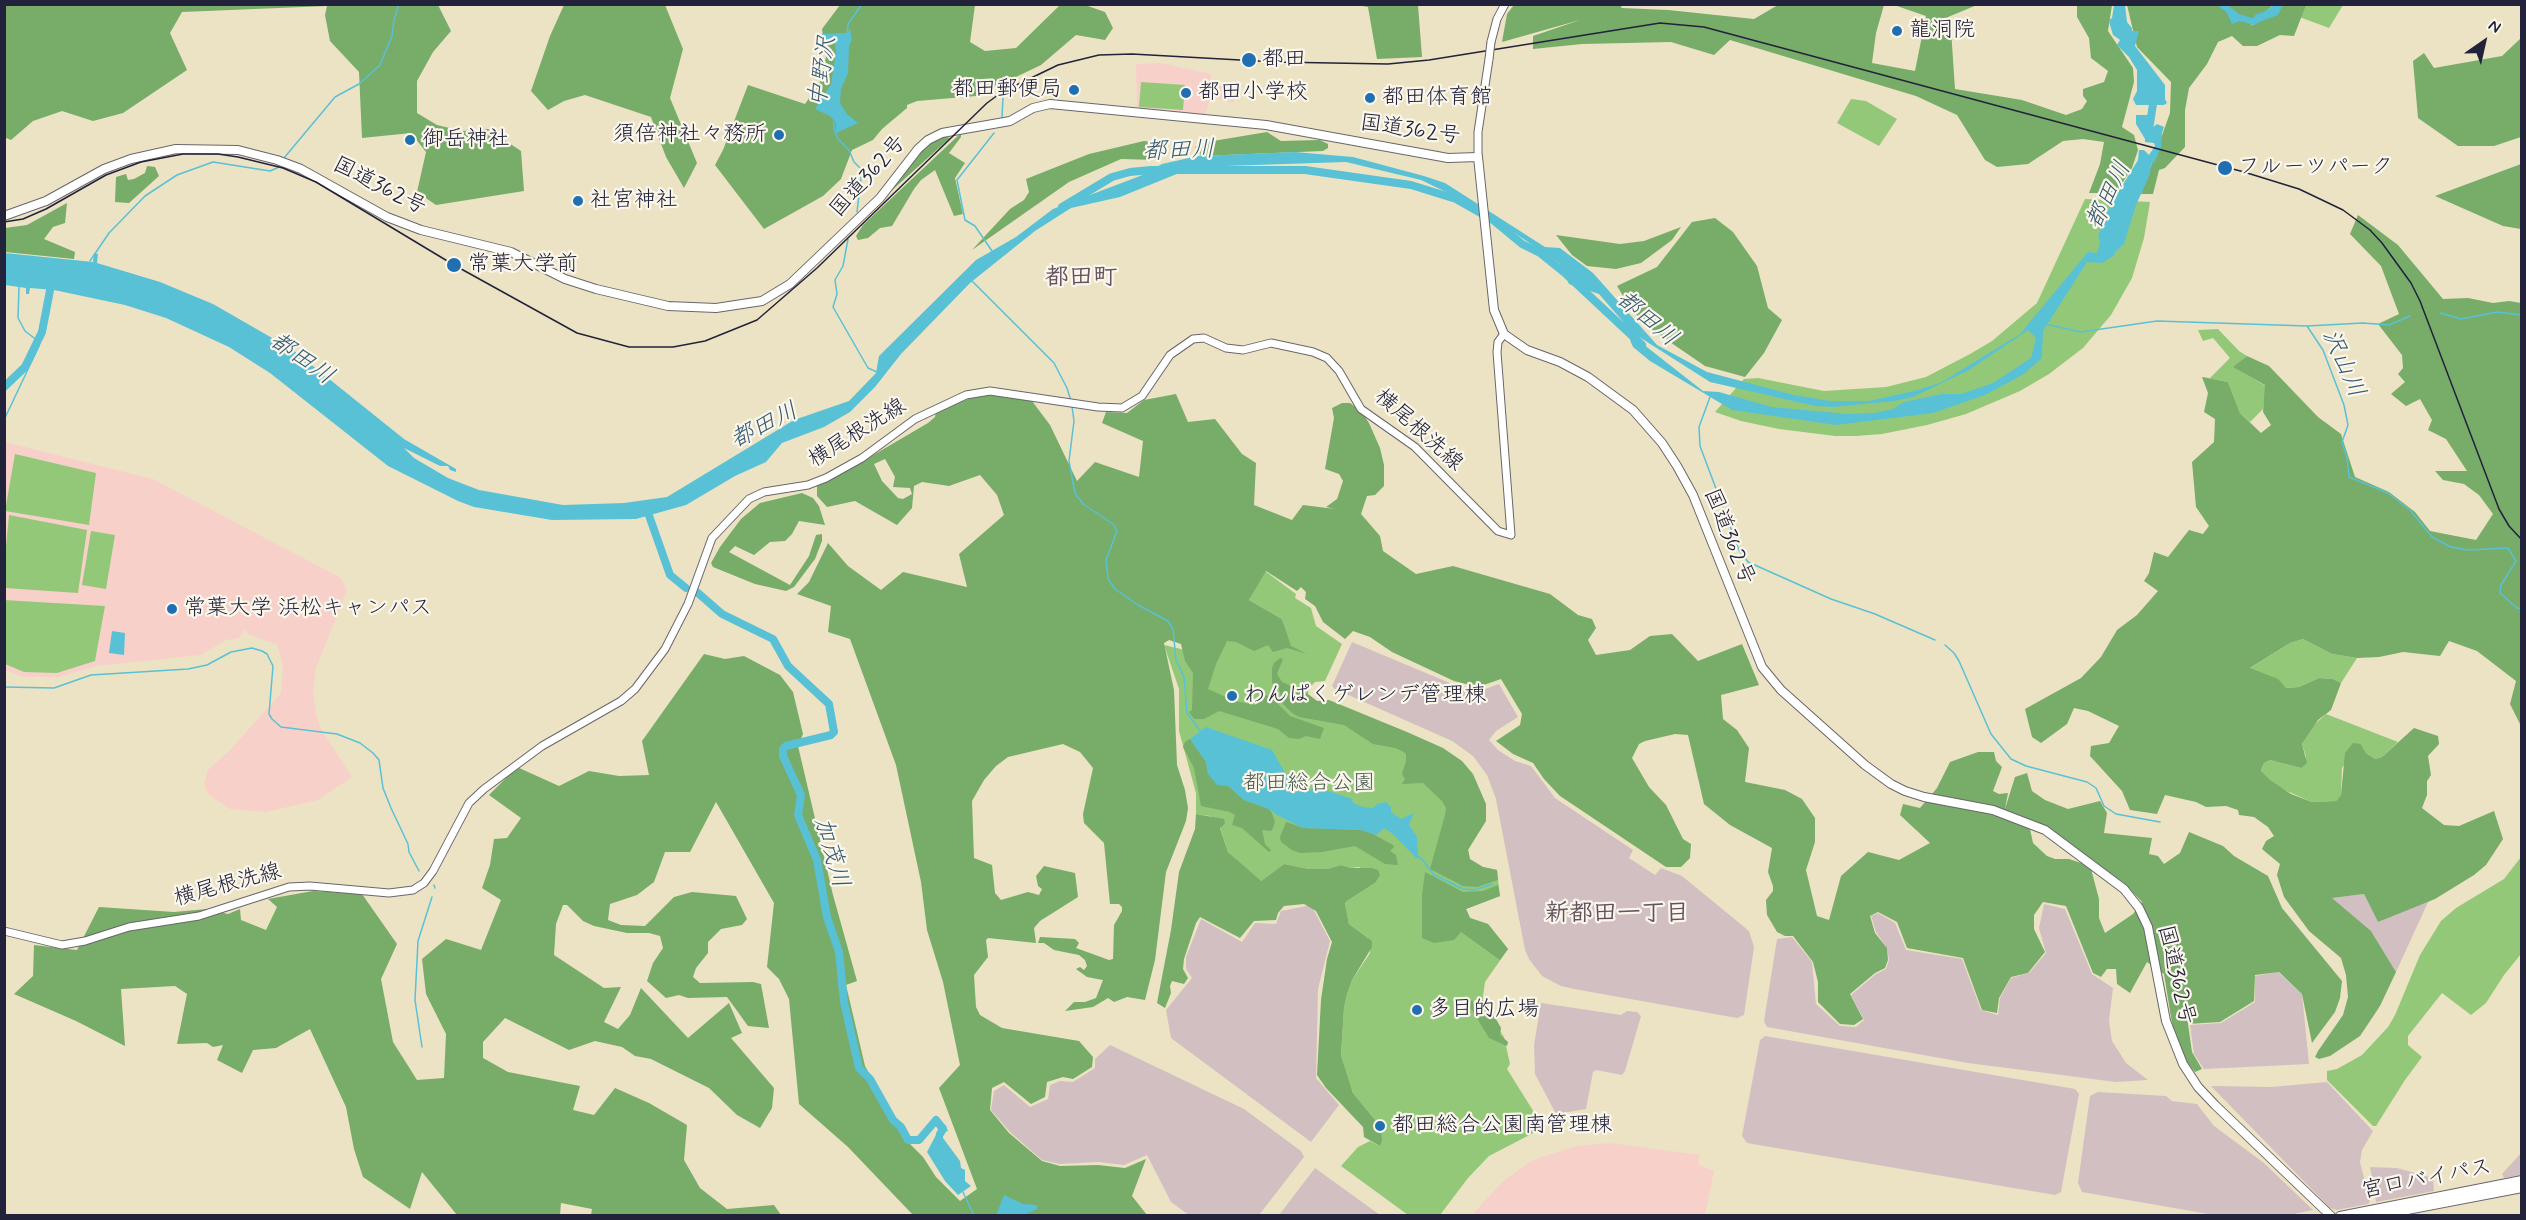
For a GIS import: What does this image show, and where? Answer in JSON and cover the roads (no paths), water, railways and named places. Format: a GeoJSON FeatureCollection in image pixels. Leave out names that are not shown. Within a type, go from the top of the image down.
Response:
{"type":"FeatureCollection","features":[{"type":"Feature","properties":{"kind":"highway","name":"国道362号"},"geometry":{"type":"LineString","coordinates":[[4,216],[46,201],[104,169],[131,159],[176,149],[238,150],[301,169],[387,217],[421,230],[511,252],[565,279],[596,289],[668,306],[716,309],[762,301],[790,284],[880,198],[918,149],[928,140],[942,133],[1010,121],[1034,108],[1050,104],[1266,125],[1448,158],[1478,157],[1494,310],[1504,334],[1527,350],[1560,362],[1588,377],[1632,410],[1662,443],[1693,495],[1762,667],[1803,711],[1879,777],[1905,791],[1993,810],[2045,830],[2124,889],[2139,908],[2148,927],[2166,1021],[2183,1064],[2198,1087],[2215,1105],[2331,1215]]}},
{"type":"Feature","properties":{"kind":"highway","name":"宮口バイパス"},"geometry":{"type":"LineString","coordinates":[[2340,1215],[2522,1180]]}},
{"type":"Feature","properties":{"kind":"highway","name":"宮口バイパス"},"geometry":{"type":"LineString","coordinates":[[2376,1215],[2522,1188]]}},
{"type":"Feature","properties":{"kind":"main road"},"geometry":{"type":"LineString","coordinates":[[1478,157],[1478,132],[1491,42],[1497,19],[1505,4]]}},
{"type":"Feature","properties":{"kind":"main road","name":"横尾根洗線"},"geometry":{"type":"LineString","coordinates":[[4,931],[62,945],[86,942],[138,926],[199,916],[290,887],[310,886],[395,893],[414,890],[424,883],[433,871],[469,803],[484,789],[542,746],[621,701],[635,689],[665,649],[688,604],[712,538],[749,499],[764,492],[808,485],[826,478],[862,458],[915,419],[966,395],[990,391],[1116,408],[1132,404],[1146,392],[1170,355],[1193,339],[1203,339],[1226,348],[1243,350],[1271,343],[1313,352],[1327,358],[1339,371],[1361,409],[1415,447],[1498,531],[1511,535],[1497,352],[1498,342],[1504,334]]}},
{"type":"Feature","properties":{"kind":"water"},"geometry":{"type":"Polygon","coordinates":[[[2114,5],[2125,5],[2127,22],[2132,31],[2139,31],[2135,46],[2165,85],[2167,103],[2164,105],[2136,105],[2133,99],[2137,91],[2137,70],[2129,57],[2117,45],[2120,40],[2113,35],[2109,20],[2112,18],[2114,5]]]}},
{"type":"Feature","properties":{"kind":"water"},"geometry":{"type":"Polygon","coordinates":[[[2218,5],[2228,5],[2239,14],[2252,18],[2261,16],[2276,5],[2265,19],[2254,25],[2240,21],[2232,24],[2227,13],[2218,5]]]}},
{"type":"Feature","properties":{"kind":"water"},"geometry":{"type":"Polygon","coordinates":[[[850,29],[852,40],[849,45],[848,73],[841,89],[840,103],[847,114],[858,123],[836,133],[836,123],[830,116],[815,109],[831,84],[836,52],[835,44],[824,43],[819,40],[818,34],[847,33],[850,29]]]}},
{"type":"Feature","properties":{"kind":"water"},"geometry":{"type":"Polygon","coordinates":[[[2136,115],[2148,115],[2152,128],[2157,124],[2164,127],[2161,147],[2151,165],[2150,174],[2136,205],[2124,244],[2114,253],[2115,255],[2102,263],[2087,262],[2043,331],[2042,358],[2024,374],[1985,395],[1933,413],[1836,425],[1732,410],[1650,361],[1633,347],[1630,340],[1634,337],[1703,391],[1719,392],[1772,407],[1847,414],[1874,413],[1893,409],[1904,402],[1942,394],[1961,394],[1993,383],[2031,358],[2036,338],[2028,330],[1969,370],[1913,397],[1894,401],[1834,407],[1815,406],[1710,382],[1633,333],[1599,294],[1569,284],[1559,263],[1473,205],[1421,180],[1346,162],[1194,167],[1120,197],[1071,208],[1035,231],[970,283],[901,354],[875,387],[850,412],[824,427],[782,443],[766,462],[735,476],[686,505],[636,519],[552,520],[474,507],[388,466],[270,373],[229,347],[166,318],[125,305],[54,290],[30,288],[29,294],[26,294],[26,288],[5,285],[5,253],[93,262],[94,253],[98,254],[97,263],[160,282],[213,304],[293,350],[404,439],[456,469],[456,472],[450,470],[448,466],[440,466],[404,448],[414,458],[448,478],[479,490],[563,505],[624,503],[667,497],[794,420],[849,401],[876,373],[879,356],[976,260],[1016,237],[1053,209],[1140,176],[1162,164],[1198,156],[1295,152],[1353,157],[1424,176],[1445,183],[1545,247],[1560,248],[1593,273],[1657,345],[1707,372],[1794,395],[1830,401],[1869,401],[1918,390],[1942,382],[2020,334],[2088,252],[2097,253],[2100,242],[2098,236],[2102,226],[2111,204],[2138,160],[2139,150],[2144,150],[2149,155],[2155,146],[2154,143],[2145,142],[2136,124],[2136,115]]]}},
{"type":"Feature","properties":{"kind":"water"},"geometry":{"type":"Polygon","coordinates":[[[112,631],[125,633],[124,655],[109,653],[112,631]]]}},
{"type":"Feature","properties":{"kind":"water"},"geometry":{"type":"Polygon","coordinates":[[[1206,727],[1272,750],[1296,792],[1309,791],[1315,787],[1352,799],[1353,803],[1363,807],[1373,808],[1377,804],[1386,802],[1391,807],[1391,812],[1401,819],[1414,813],[1409,825],[1417,837],[1418,855],[1422,859],[1416,858],[1384,828],[1376,835],[1361,830],[1303,828],[1269,809],[1244,800],[1228,786],[1217,785],[1208,774],[1206,762],[1190,739],[1206,727]]]}},
{"type":"Feature","properties":{"kind":"water"},"geometry":{"type":"Polygon","coordinates":[[[945,1124],[948,1131],[943,1132],[943,1138],[960,1161],[961,1168],[965,1170],[965,1181],[971,1186],[958,1195],[945,1181],[927,1152],[939,1129],[945,1124]]]}},
{"type":"Feature","properties":{"kind":"water"},"geometry":{"type":"Polygon","coordinates":[[[1004,1195],[1023,1204],[1037,1205],[1037,1209],[1024,1215],[996,1215],[1004,1195]]]}},
{"type":"Feature","properties":{"kind":"waterway"},"geometry":{"type":"LineString","coordinates":[[284,158],[335,97],[359,84],[380,65],[392,36],[399,4]]}},
{"type":"Feature","properties":{"kind":"waterway","name":"中野沢"},"geometry":{"type":"LineString","coordinates":[[847,34],[848,24],[862,4]]}},
{"type":"Feature","properties":{"kind":"waterway","name":"都田川"},"geometry":{"type":"LineString","coordinates":[[2258,18],[2275,12],[2279,4]]}},
{"type":"Feature","properties":{"kind":"waterway","name":"都田川"},"geometry":{"type":"LineString","coordinates":[[2149,130],[2153,104],[2150,95]]}},
{"type":"Feature","properties":{"kind":"waterway"},"geometry":{"type":"LineString","coordinates":[[1002,117],[1003,98]]}},
{"type":"Feature","properties":{"kind":"waterway","name":"中野沢"},"geometry":{"type":"LineString","coordinates":[[834,122],[838,139],[849,150],[854,162],[862,170],[857,212]]}},
{"type":"Feature","properties":{"kind":"waterway"},"geometry":{"type":"LineString","coordinates":[[992,251],[975,226],[965,220],[957,180],[994,133]]}},
{"type":"Feature","properties":{"kind":"waterway"},"geometry":{"type":"LineString","coordinates":[[90,261],[109,233],[145,196],[177,175],[213,162],[270,171],[280,165]]}},
{"type":"Feature","properties":{"kind":"waterway","name":"都田川"},"geometry":{"type":"LineString","coordinates":[[1062,207],[1112,177],[1151,170],[1305,170],[1411,185],[1456,199],[1493,220],[1522,244],[1540,253],[1566,274],[1642,345]]}},
{"type":"Feature","properties":{"kind":"waterway","name":"中野沢"},"geometry":{"type":"LineString","coordinates":[[848,239],[843,266],[835,280],[837,294],[833,307],[868,368],[877,372]]}},
{"type":"Feature","properties":{"kind":"waterway"},"geometry":{"type":"LineString","coordinates":[[4,387],[25,367],[42,332],[52,280]]}},
{"type":"Feature","properties":{"kind":"waterway"},"geometry":{"type":"LineString","coordinates":[[972,281],[1054,363],[1071,401]]}},
{"type":"Feature","properties":{"kind":"waterway"},"geometry":{"type":"LineString","coordinates":[[4,420],[39,346],[38,341],[25,331],[18,318],[19,287]]}},
{"type":"Feature","properties":{"kind":"waterway"},"geometry":{"type":"LineString","coordinates":[[2440,313],[2461,319],[2497,312],[2522,315]]}},
{"type":"Feature","properties":{"kind":"waterway"},"geometry":{"type":"LineString","coordinates":[[2045,324],[2081,332],[2157,321],[2307,326],[2363,323],[2389,325],[2410,316]]}},
{"type":"Feature","properties":{"kind":"waterway","name":"沢山川"},"geometry":{"type":"LineString","coordinates":[[2307,326],[2323,350],[2344,405],[2348,425],[2342,442],[2349,477],[2388,493],[2410,510],[2432,537],[2451,547],[2468,550],[2508,548],[2516,561],[2501,585],[2500,593],[2517,608],[2522,609]]}},
{"type":"Feature","properties":{"kind":"waterway"},"geometry":{"type":"LineString","coordinates":[[1710,397],[1699,427],[1700,446],[1739,550],[1748,562],[1831,599],[1875,614],[1935,640]]}},
{"type":"Feature","properties":{"kind":"waterway"},"geometry":{"type":"LineString","coordinates":[[1072,406],[1074,421],[1069,461],[1075,493],[1083,504],[1113,524],[1117,531],[1106,560],[1108,579],[1115,589],[1138,605],[1168,621],[1173,629],[1176,660],[1184,677],[1187,713],[1201,732]]}},
{"type":"Feature","properties":{"kind":"waterway","name":"加茂川"},"geometry":{"type":"LineString","coordinates":[[646,507],[670,575],[686,588]]}},
{"type":"Feature","properties":{"kind":"waterway","name":"加茂川"},"geometry":{"type":"LineString","coordinates":[[698,593],[722,614],[773,639],[788,666],[829,704],[834,732],[831,735],[786,746],[783,749],[783,756],[801,795],[798,815],[817,860],[827,917],[839,952],[844,1002],[859,1068],[870,1079],[893,1120],[901,1127],[908,1140],[919,1140],[936,1120],[943,1129],[940,1134]]}},
{"type":"Feature","properties":{"kind":"waterway"},"geometry":{"type":"LineString","coordinates":[[1945,645],[1959,661],[1991,734],[2011,759],[2026,766],[2087,782],[2096,788],[2104,806],[2116,814],[2160,822]]}},
{"type":"Feature","properties":{"kind":"waterway"},"geometry":{"type":"LineString","coordinates":[[4,687],[54,688],[91,675],[188,669],[207,665],[231,652],[252,648],[262,651],[267,654],[273,666],[269,714],[272,719],[281,727],[337,734],[360,743],[379,760],[383,788],[419,871]]}},
{"type":"Feature","properties":{"kind":"waterway"},"geometry":{"type":"LineString","coordinates":[[1421,858],[1434,875],[1463,889],[1474,890],[1492,884]]}},
{"type":"Feature","properties":{"kind":"waterway"},"geometry":{"type":"LineString","coordinates":[[422,1047],[415,1000],[418,941],[432,897]]}},
{"type":"Feature","properties":{"kind":"waterway"},"geometry":{"type":"LineString","coordinates":[[963,1192],[974,1216]]}},
{"type":"Feature","properties":{"kind":"railway"},"geometry":{"type":"LineString","coordinates":[[4,222],[23,219],[46,209],[106,175],[141,162],[183,154],[218,154],[238,157],[283,168],[316,182],[454,265],[577,333],[629,347],[673,347],[705,341],[757,320],[817,268],[987,103],[1002,92],[1058,65],[1099,55],[1132,54],[1276,62],[1388,64],[1429,60],[1660,23],[1704,27],[2244,172],[2299,189],[2343,210],[2370,230],[2411,283],[2420,301],[2499,509],[2509,526],[2522,540]]}},
{"type":"Feature","properties":{"kind":"place","name":"龍洞院"},"geometry":{"type":"Point","coordinates":[1897,31]}},
{"type":"Feature","properties":{"kind":"place","name":"都田"},"geometry":{"type":"Point","coordinates":[1249,60]}},
{"type":"Feature","properties":{"kind":"place","name":"都田郵便局"},"geometry":{"type":"Point","coordinates":[1074,90]}},
{"type":"Feature","properties":{"kind":"place","name":"都田小学校"},"geometry":{"type":"Point","coordinates":[1186,93]}},
{"type":"Feature","properties":{"kind":"place","name":"都田体育館"},"geometry":{"type":"Point","coordinates":[1370,98]}},
{"type":"Feature","properties":{"kind":"place","name":"須倍神社々務所"},"geometry":{"type":"Point","coordinates":[779,135]}},
{"type":"Feature","properties":{"kind":"place","name":"御岳神社"},"geometry":{"type":"Point","coordinates":[410,140]}},
{"type":"Feature","properties":{"kind":"place","name":"フルーツパーク"},"geometry":{"type":"Point","coordinates":[2225,168]}},
{"type":"Feature","properties":{"kind":"place","name":"社宮神社"},"geometry":{"type":"Point","coordinates":[578,201]}},
{"type":"Feature","properties":{"kind":"place","name":"常葉大学前"},"geometry":{"type":"Point","coordinates":[454,265]}},
{"type":"Feature","properties":{"kind":"place","name":"常葉大学 浜松キャンパス"},"geometry":{"type":"Point","coordinates":[172,609]}},
{"type":"Feature","properties":{"kind":"place","name":"わんぱくゲレンデ管理棟"},"geometry":{"type":"Point","coordinates":[1232,696]}},
{"type":"Feature","properties":{"kind":"place","name":"多目的広場"},"geometry":{"type":"Point","coordinates":[1417,1010]}},
{"type":"Feature","properties":{"kind":"place","name":"都田総合公園南管理棟"},"geometry":{"type":"Point","coordinates":[1380,1126]}},
{"type":"Feature","properties":{"kind":"district","name":"都田町"},"geometry":{"type":"Point","coordinates":[1081,279]}},
{"type":"Feature","properties":{"kind":"district","name":"新都田一丁目"},"geometry":{"type":"Point","coordinates":[1617,915]}},
{"type":"Feature","properties":{"kind":"park label","name":"都田総合公園"},"geometry":{"type":"Point","coordinates":[1309,784]}}]}
